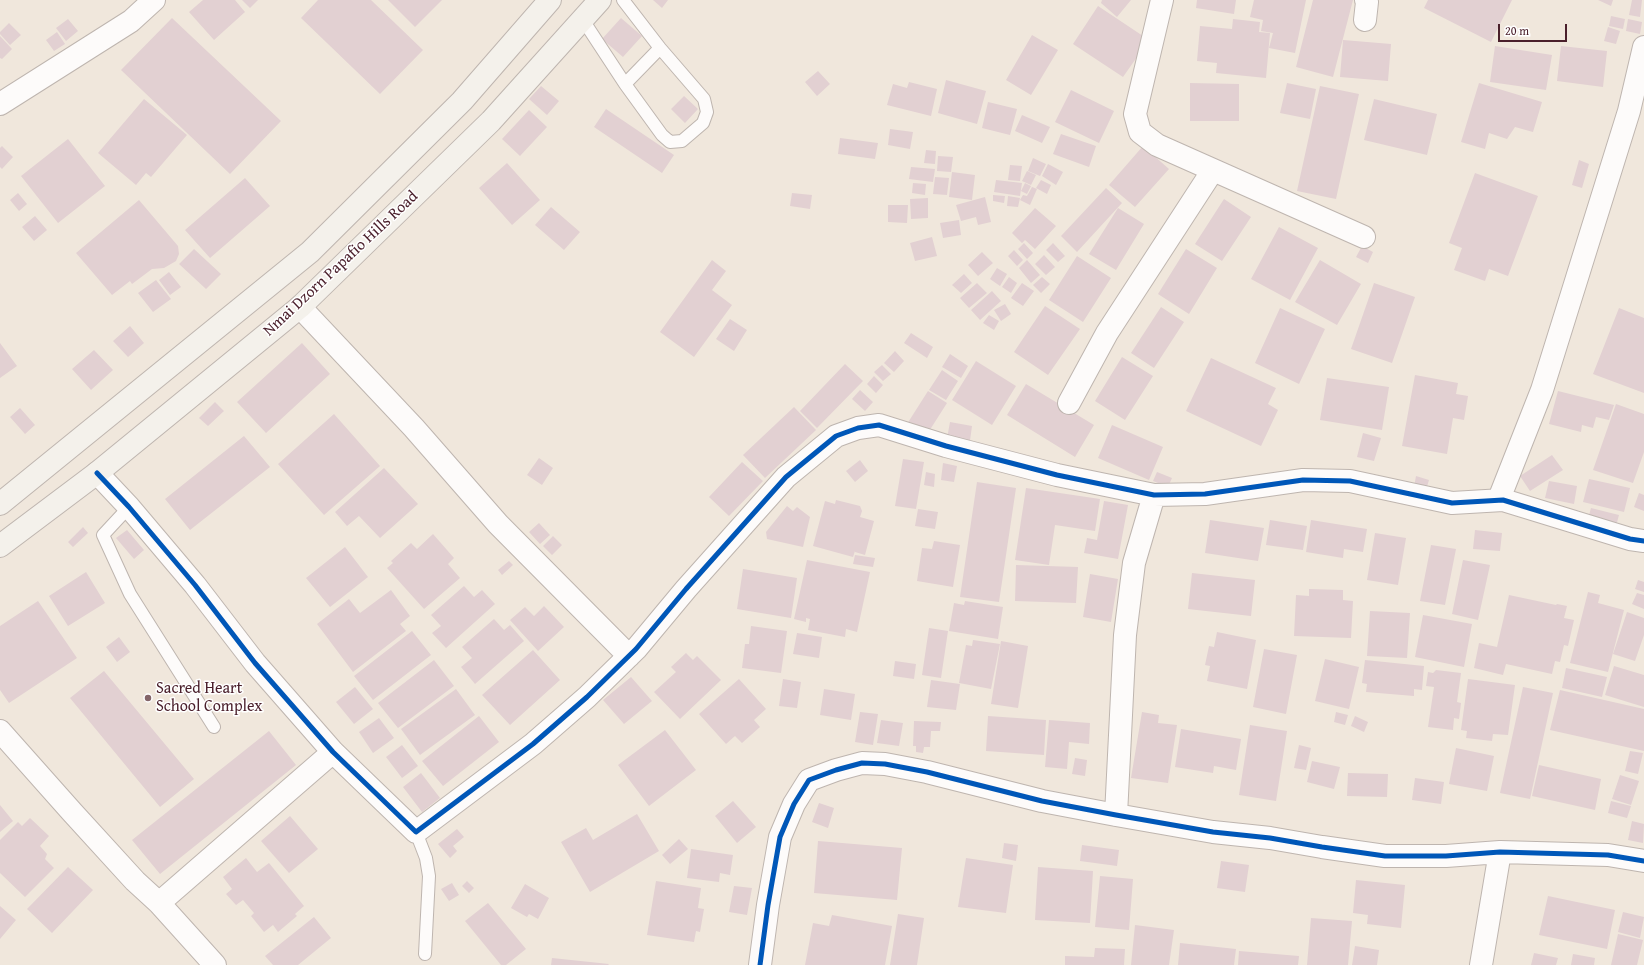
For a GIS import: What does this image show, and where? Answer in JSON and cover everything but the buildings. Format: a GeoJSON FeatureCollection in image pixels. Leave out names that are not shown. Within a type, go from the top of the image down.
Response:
{"type":"FeatureCollection","features":[{"type":"Feature","properties":{"kind":"street"},"geometry":{"type":"LineString","coordinates":[[0,104],[131,20],[154,0]]}},
{"type":"Feature","properties":{"kind":"street","name":"Nmai Dzorn Papafio Hills Road"},"geometry":{"type":"LineString","coordinates":[[0,504],[310,252],[462,101],[550,0]]}},
{"type":"Feature","properties":{"kind":"street","name":"Nmai Dzorn Papafio Hills Road"},"geometry":{"type":"LineString","coordinates":[[0,546],[97,472],[300,307],[491,121],[600,0]]}},
{"type":"Feature","properties":{"kind":"street"},"geometry":{"type":"LineString","coordinates":[[1162,0],[1135,114],[1140,132],[1157,145],[1364,237]]}},
{"type":"Feature","properties":{"kind":"street"},"geometry":{"type":"LineString","coordinates":[[1499,499],[1542,390],[1629,111],[1644,47]]}},
{"type":"Feature","properties":{"kind":"street"},"geometry":{"type":"LineString","coordinates":[[1069,403],[1107,333],[1213,170]]}},
{"type":"Feature","properties":{"kind":"street"},"geometry":{"type":"LineString","coordinates":[[300,307],[414,428],[498,524],[629,656]]}},
{"type":"Feature","properties":{"kind":"street"},"geometry":{"type":"LineString","coordinates":[[97,472],[130,506],[195,585],[255,663],[333,752],[416,832],[533,744],[587,697],[636,649],[728,541],[786,477],[836,436],[858,428],[879,425],[946,446],[1057,475],[1154,495],[1205,494],[1303,480],[1350,481],[1452,503],[1499,499],[1630,539],[1644,541]]}},
{"type":"Feature","properties":{"kind":"street"},"geometry":{"type":"LineString","coordinates":[[1116,815],[1125,635],[1134,563],[1154,495]]}},
{"type":"Feature","properties":{"kind":"street"},"geometry":{"type":"LineString","coordinates":[[0,731],[135,881],[160,903],[215,965]]}},
{"type":"Feature","properties":{"kind":"street"},"geometry":{"type":"LineString","coordinates":[[160,903],[333,752]]}},
{"type":"Feature","properties":{"kind":"street"},"geometry":{"type":"LineString","coordinates":[[760,965],[780,837],[794,804],[809,780],[836,770],[862,763],[885,764],[927,772],[1042,801],[1116,815],[1213,832],[1270,838],[1385,856],[1446,856],[1500,852],[1608,855],[1644,861]]}},
{"type":"Feature","properties":{"kind":"street"},"geometry":{"type":"LineString","coordinates":[[1481,965],[1500,852]]}},
{"type":"Feature","properties":{"kind":"lane"},"geometry":{"type":"LineString","coordinates":[[583,20],[625,84],[662,135],[670,142],[682,141],[703,123],[707,112],[704,99],[660,48],[623,0]]}},
{"type":"Feature","properties":{"kind":"lane"},"geometry":{"type":"LineString","coordinates":[[625,84],[660,48]]}},
{"type":"Feature","properties":{"kind":"lane"},"geometry":{"type":"LineString","coordinates":[[130,506],[103,535],[130,594],[214,727]]}},
{"type":"Feature","properties":{"kind":"lane"},"geometry":{"type":"LineString","coordinates":[[416,832],[426,858],[429,876],[425,954]]}},
{"type":"Feature","properties":{"kind":"cycle path"},"geometry":{"type":"LineString","coordinates":[[97,473],[129,507],[195,585],[255,663],[333,752],[416,832],[533,744],[587,697],[636,649],[686,589],[786,477],[836,436],[858,428],[879,425],[946,446],[1057,475],[1154,495],[1205,494],[1303,480],[1350,481],[1452,503],[1503,500],[1630,539],[1644,541]]}},
{"type":"Feature","properties":{"kind":"cycle path"},"geometry":{"type":"LineString","coordinates":[[760,965],[768,905],[780,837],[794,804],[809,780],[836,770],[862,763],[885,764],[927,772],[1042,801],[1116,815],[1213,832],[1270,838],[1385,856],[1446,856],[1500,852],[1608,855],[1644,861]]}},
{"type":"Feature","properties":{"kind":"place","name":"Sacred Heart School Complex"},"geometry":{"type":"Point","coordinates":[148,698]}}]}
